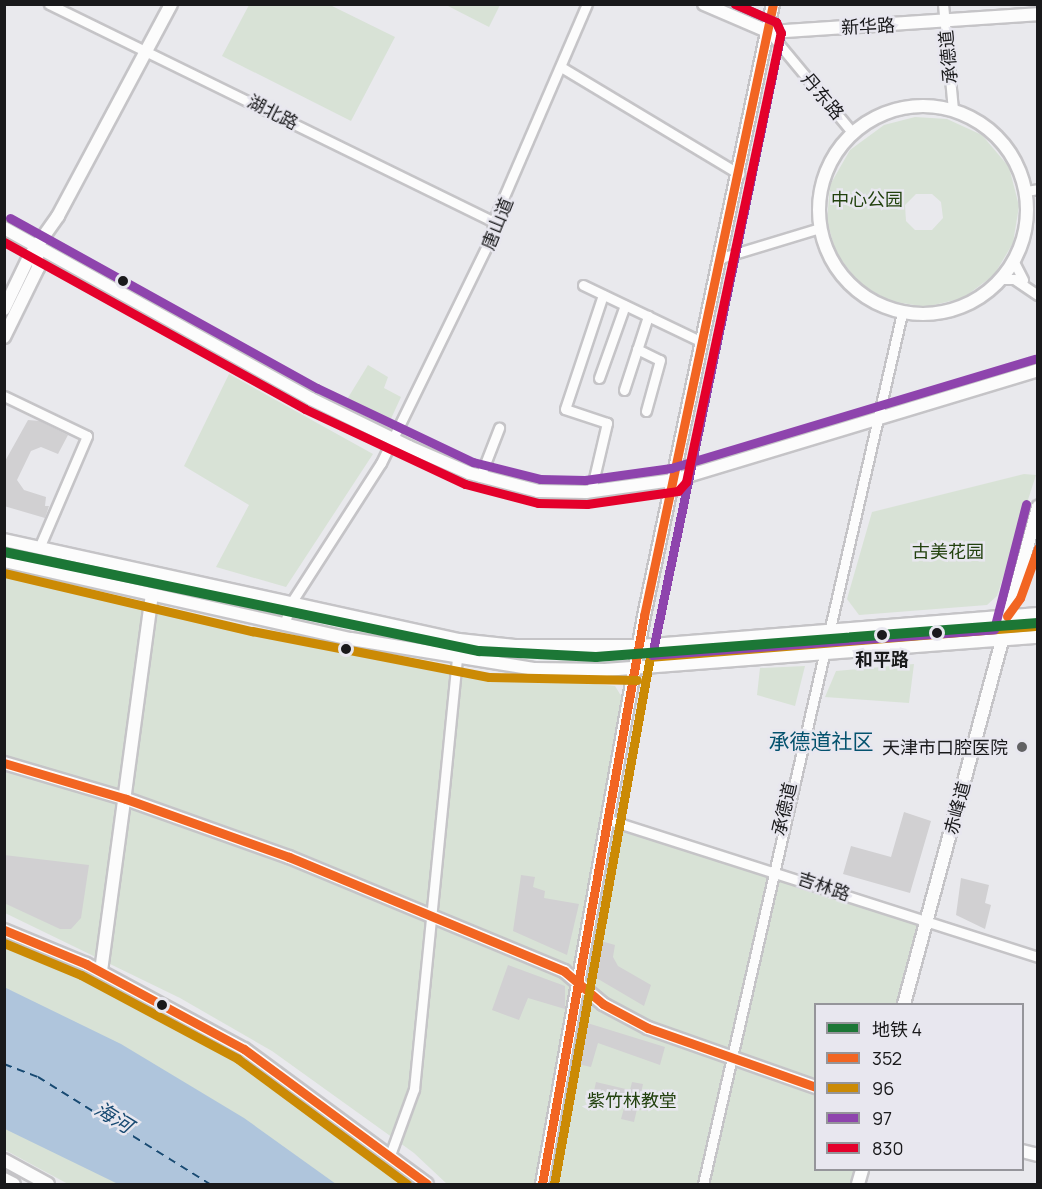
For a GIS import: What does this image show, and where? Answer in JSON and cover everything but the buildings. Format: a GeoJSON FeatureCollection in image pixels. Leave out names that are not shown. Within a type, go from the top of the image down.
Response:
{"type":"FeatureCollection","features":[{"type":"Feature","properties":{"kind":"street","name":"湖北路"},"geometry":{"type":"LineString","coordinates":[[49,4],[148,49],[495,222]]}},
{"type":"Feature","properties":{"kind":"street"},"geometry":{"type":"LineString","coordinates":[[4,309],[36,246],[58,216],[171,4]]}},
{"type":"Feature","properties":{"kind":"street","name":"唐山道"},"geometry":{"type":"LineString","coordinates":[[284,625],[291,603],[393,439],[487,250],[495,222],[589,4]]}},
{"type":"Feature","properties":{"kind":"street","name":"新华路"},"geometry":{"type":"LineString","coordinates":[[704,4],[769,32],[1038,15]]}},
{"type":"Feature","properties":{"kind":"street"},"geometry":{"type":"LineString","coordinates":[[543,1185],[581,984],[590,907],[609,820],[640,646],[773,4]]}},
{"type":"Feature","properties":{"kind":"street","name":"承德道"},"geometry":{"type":"LineString","coordinates":[[943,4],[953,110]]}},
{"type":"Feature","properties":{"kind":"street","name":"丹东路"},"geometry":{"type":"LineString","coordinates":[[769,32],[853,133]]}},
{"type":"Feature","properties":{"kind":"street"},"geometry":{"type":"LineString","coordinates":[[562,68],[739,174]]}},
{"type":"Feature","properties":{"kind":"street"},"geometry":{"type":"LineString","coordinates":[[906,107],[953,110],[989,130],[1005,146],[1032,190],[1026,227],[1014,262],[1001,279],[957,309],[926,315],[902,313],[871,301],[849,283],[831,258],[820,228],[825,176],[853,133],[885,113],[906,107]]}},
{"type":"Feature","properties":{"kind":"street"},"geometry":{"type":"LineString","coordinates":[[4,228],[393,439],[480,477],[538,491],[591,491],[674,480],[1038,370]]}},
{"type":"Feature","properties":{"kind":"street"},"geometry":{"type":"LineString","coordinates":[[721,258],[820,228]]}},
{"type":"Feature","properties":{"kind":"street"},"geometry":{"type":"LineString","coordinates":[[4,337],[38,268],[36,246]]}},
{"type":"Feature","properties":{"kind":"street"},"geometry":{"type":"LineString","coordinates":[[1014,262],[1017,275],[1038,290]]}},
{"type":"Feature","properties":{"kind":"street"},"geometry":{"type":"LineString","coordinates":[[1001,279],[1014,279],[1038,295]]}},
{"type":"Feature","properties":{"kind":"street"},"geometry":{"type":"LineString","coordinates":[[583,285],[702,342]]}},
{"type":"Feature","properties":{"kind":"street"},"geometry":{"type":"LineString","coordinates":[[591,491],[607,423],[565,409],[603,295]]}},
{"type":"Feature","properties":{"kind":"street"},"geometry":{"type":"LineString","coordinates":[[599,378],[625,305]]}},
{"type":"Feature","properties":{"kind":"street","name":"承德道"},"geometry":{"type":"LineString","coordinates":[[703,1185],[827,632],[902,313]]}},
{"type":"Feature","properties":{"kind":"street"},"geometry":{"type":"LineString","coordinates":[[624,390],[648,316]]}},
{"type":"Feature","properties":{"kind":"street"},"geometry":{"type":"LineString","coordinates":[[637,349],[660,360],[646,411]]}},
{"type":"Feature","properties":{"kind":"street"},"geometry":{"type":"LineString","coordinates":[[4,396],[87,436],[39,548]]}},
{"type":"Feature","properties":{"kind":"street"},"geometry":{"type":"LineString","coordinates":[[480,477],[499,428]]}},
{"type":"Feature","properties":{"kind":"street","name":"赤峰道"},"geometry":{"type":"LineString","coordinates":[[905,1003],[1038,507]]}},
{"type":"Feature","properties":{"kind":"street"},"geometry":{"type":"LineString","coordinates":[[4,540],[459,640],[549,648],[640,646],[1038,614]]}},
{"type":"Feature","properties":{"kind":"street"},"geometry":{"type":"LineString","coordinates":[[4,561],[284,625],[458,659],[534,669],[637,668],[1038,637]]}},
{"type":"Feature","properties":{"kind":"street"},"geometry":{"type":"LineString","coordinates":[[101,971],[152,596]]}},
{"type":"Feature","properties":{"kind":"street"},"geometry":{"type":"LineString","coordinates":[[390,1155],[414,1089],[434,916],[459,640]]}},
{"type":"Feature","properties":{"kind":"street"},"geometry":{"type":"LineString","coordinates":[[4,763],[126,799],[231,835],[434,916],[564,971],[621,1014],[732,1061],[814,1087]]}},
{"type":"Feature","properties":{"kind":"street","name":"吉林路"},"geometry":{"type":"LineString","coordinates":[[609,820],[773,869],[1038,957]]}},
{"type":"Feature","properties":{"kind":"street"},"geometry":{"type":"LineString","coordinates":[[4,930],[101,971],[244,1049],[390,1155],[427,1185]]}},
{"type":"Feature","properties":{"kind":"street"},"geometry":{"type":"LineString","coordinates":[[4,1160],[48,1185]]}},
{"type":"Feature","properties":{"kind":"street"},"geometry":{"type":"LineString","coordinates":[[4,1179],[14,1185]]}},
{"type":"Feature","properties":{"kind":"green space"},"geometry":{"type":"Polygon","coordinates":[[[500,4],[489,27],[446,5],[500,4]]]}},
{"type":"Feature","properties":{"kind":"green space"},"geometry":{"type":"Polygon","coordinates":[[[249,5],[330,5],[395,37],[351,121],[222,56],[249,5]]]}},
{"type":"Feature","properties":{"kind":"green space","name":"中心公园"},"geometry":{"type":"Polygon","coordinates":[[[915,117],[947,119],[982,135],[1009,167],[1019,206],[1013,243],[994,275],[963,298],[926,307],[890,301],[860,284],[836,253],[827,221],[830,185],[850,150],[884,125],[915,117]],[[916,194],[905,205],[906,221],[915,230],[932,230],[943,218],[941,202],[932,194],[916,194]]]}},
{"type":"Feature","properties":{"kind":"green space"},"geometry":{"type":"Polygon","coordinates":[[[368,365],[388,377],[384,388],[401,397],[389,423],[346,401],[368,365]]]}},
{"type":"Feature","properties":{"kind":"green space"},"geometry":{"type":"Polygon","coordinates":[[[229,374],[373,454],[286,587],[216,567],[249,505],[184,466],[229,374]]]}},
{"type":"Feature","properties":{"kind":"green space","name":"古美花园"},"geometry":{"type":"Polygon","coordinates":[[[1024,474],[1036,475],[997,596],[987,605],[859,615],[847,599],[872,512],[1024,474]]]}},
{"type":"Feature","properties":{"kind":"green space","name":"紫竹林教堂"},"geometry":{"type":"Polygon","coordinates":[[[5,574],[416,666],[615,686],[623,699],[601,823],[922,923],[902,1003],[814,1003],[814,1171],[861,1171],[857,1184],[447,1184],[414,1153],[272,1051],[180,998],[5,913],[5,574]]]}},
{"type":"Feature","properties":{"kind":"green space"},"geometry":{"type":"Polygon","coordinates":[[[914,664],[909,703],[825,697],[836,671],[914,664]]]}},
{"type":"Feature","properties":{"kind":"green space"},"geometry":{"type":"Polygon","coordinates":[[[805,666],[795,706],[757,695],[760,668],[805,666]]]}},
{"type":"Feature","properties":{"kind":"green space"},"geometry":{"type":"Polygon","coordinates":[[[4,938],[101,978],[195,1027],[362,1139],[416,1184],[68,1184],[5,1150],[4,938]]]}},
{"type":"Feature","properties":{"kind":"water","name":"海河"},"geometry":{"type":"Polygon","coordinates":[[[4,987],[121,1044],[244,1118],[336,1184],[118,1184],[5,1129],[4,987]]]}},
{"type":"Feature","properties":{"kind":"ferry route"},"geometry":{"type":"LineString","coordinates":[[4,1064],[38,1077],[210,1184]]}},
{"type":"Feature","properties":{"kind":"metro line","name":"4"},"geometry":{"type":"LineString","coordinates":[[4,552],[479,651],[596,657],[1038,623]]}},
{"type":"Feature","properties":{"kind":"transit line","name":"97"},"geometry":{"type":"LineString","coordinates":[[735,4],[776,22],[781,33],[652,655],[994,629],[1026,504]]}},
{"type":"Feature","properties":{"kind":"transit line","name":"830"},"geometry":{"type":"LineString","coordinates":[[4,242],[305,409],[465,484],[538,503],[587,504],[678,491],[686,482],[781,33],[776,22],[735,4]]}},
{"type":"Feature","properties":{"kind":"transit line","name":"352"},"geometry":{"type":"LineString","coordinates":[[542,1184],[644,616],[773,4]]}},
{"type":"Feature","properties":{"kind":"transit line","name":"97"},"geometry":{"type":"LineString","coordinates":[[10,218],[317,388],[473,462],[540,479],[585,480],[671,468],[1035,359]]}},
{"type":"Feature","properties":{"kind":"transit line","name":"352"},"geometry":{"type":"LineString","coordinates":[[1007,616],[1020,598],[1038,548]]}},
{"type":"Feature","properties":{"kind":"transit line","name":"96"},"geometry":{"type":"LineString","coordinates":[[4,573],[252,631],[489,677],[637,680]]}},
{"type":"Feature","properties":{"kind":"transit line","name":"96"},"geometry":{"type":"LineString","coordinates":[[554,1184],[650,657],[1038,626]]}},
{"type":"Feature","properties":{"kind":"transit line","name":"352"},"geometry":{"type":"LineString","coordinates":[[4,763],[126,799],[289,857],[564,971],[603,1004],[648,1028],[814,1086]]}},
{"type":"Feature","properties":{"kind":"transit line","name":"352"},"geometry":{"type":"LineString","coordinates":[[4,930],[86,964],[244,1049],[427,1184]]}},
{"type":"Feature","properties":{"kind":"transit line","name":"96"},"geometry":{"type":"LineString","coordinates":[[4,943],[81,975],[238,1059],[407,1184]]}},
{"type":"Feature","properties":{"kind":"place","name":"和平路"},"geometry":{"type":"Point","coordinates":[882,635]}},
{"type":"Feature","properties":{"kind":"place","name":"天津市口腔医院"},"geometry":{"type":"Point","coordinates":[1022,747]}},
{"type":"Feature","properties":{"kind":"district","name":"承德道社区"},"geometry":{"type":"Point","coordinates":[821,741]}}]}
